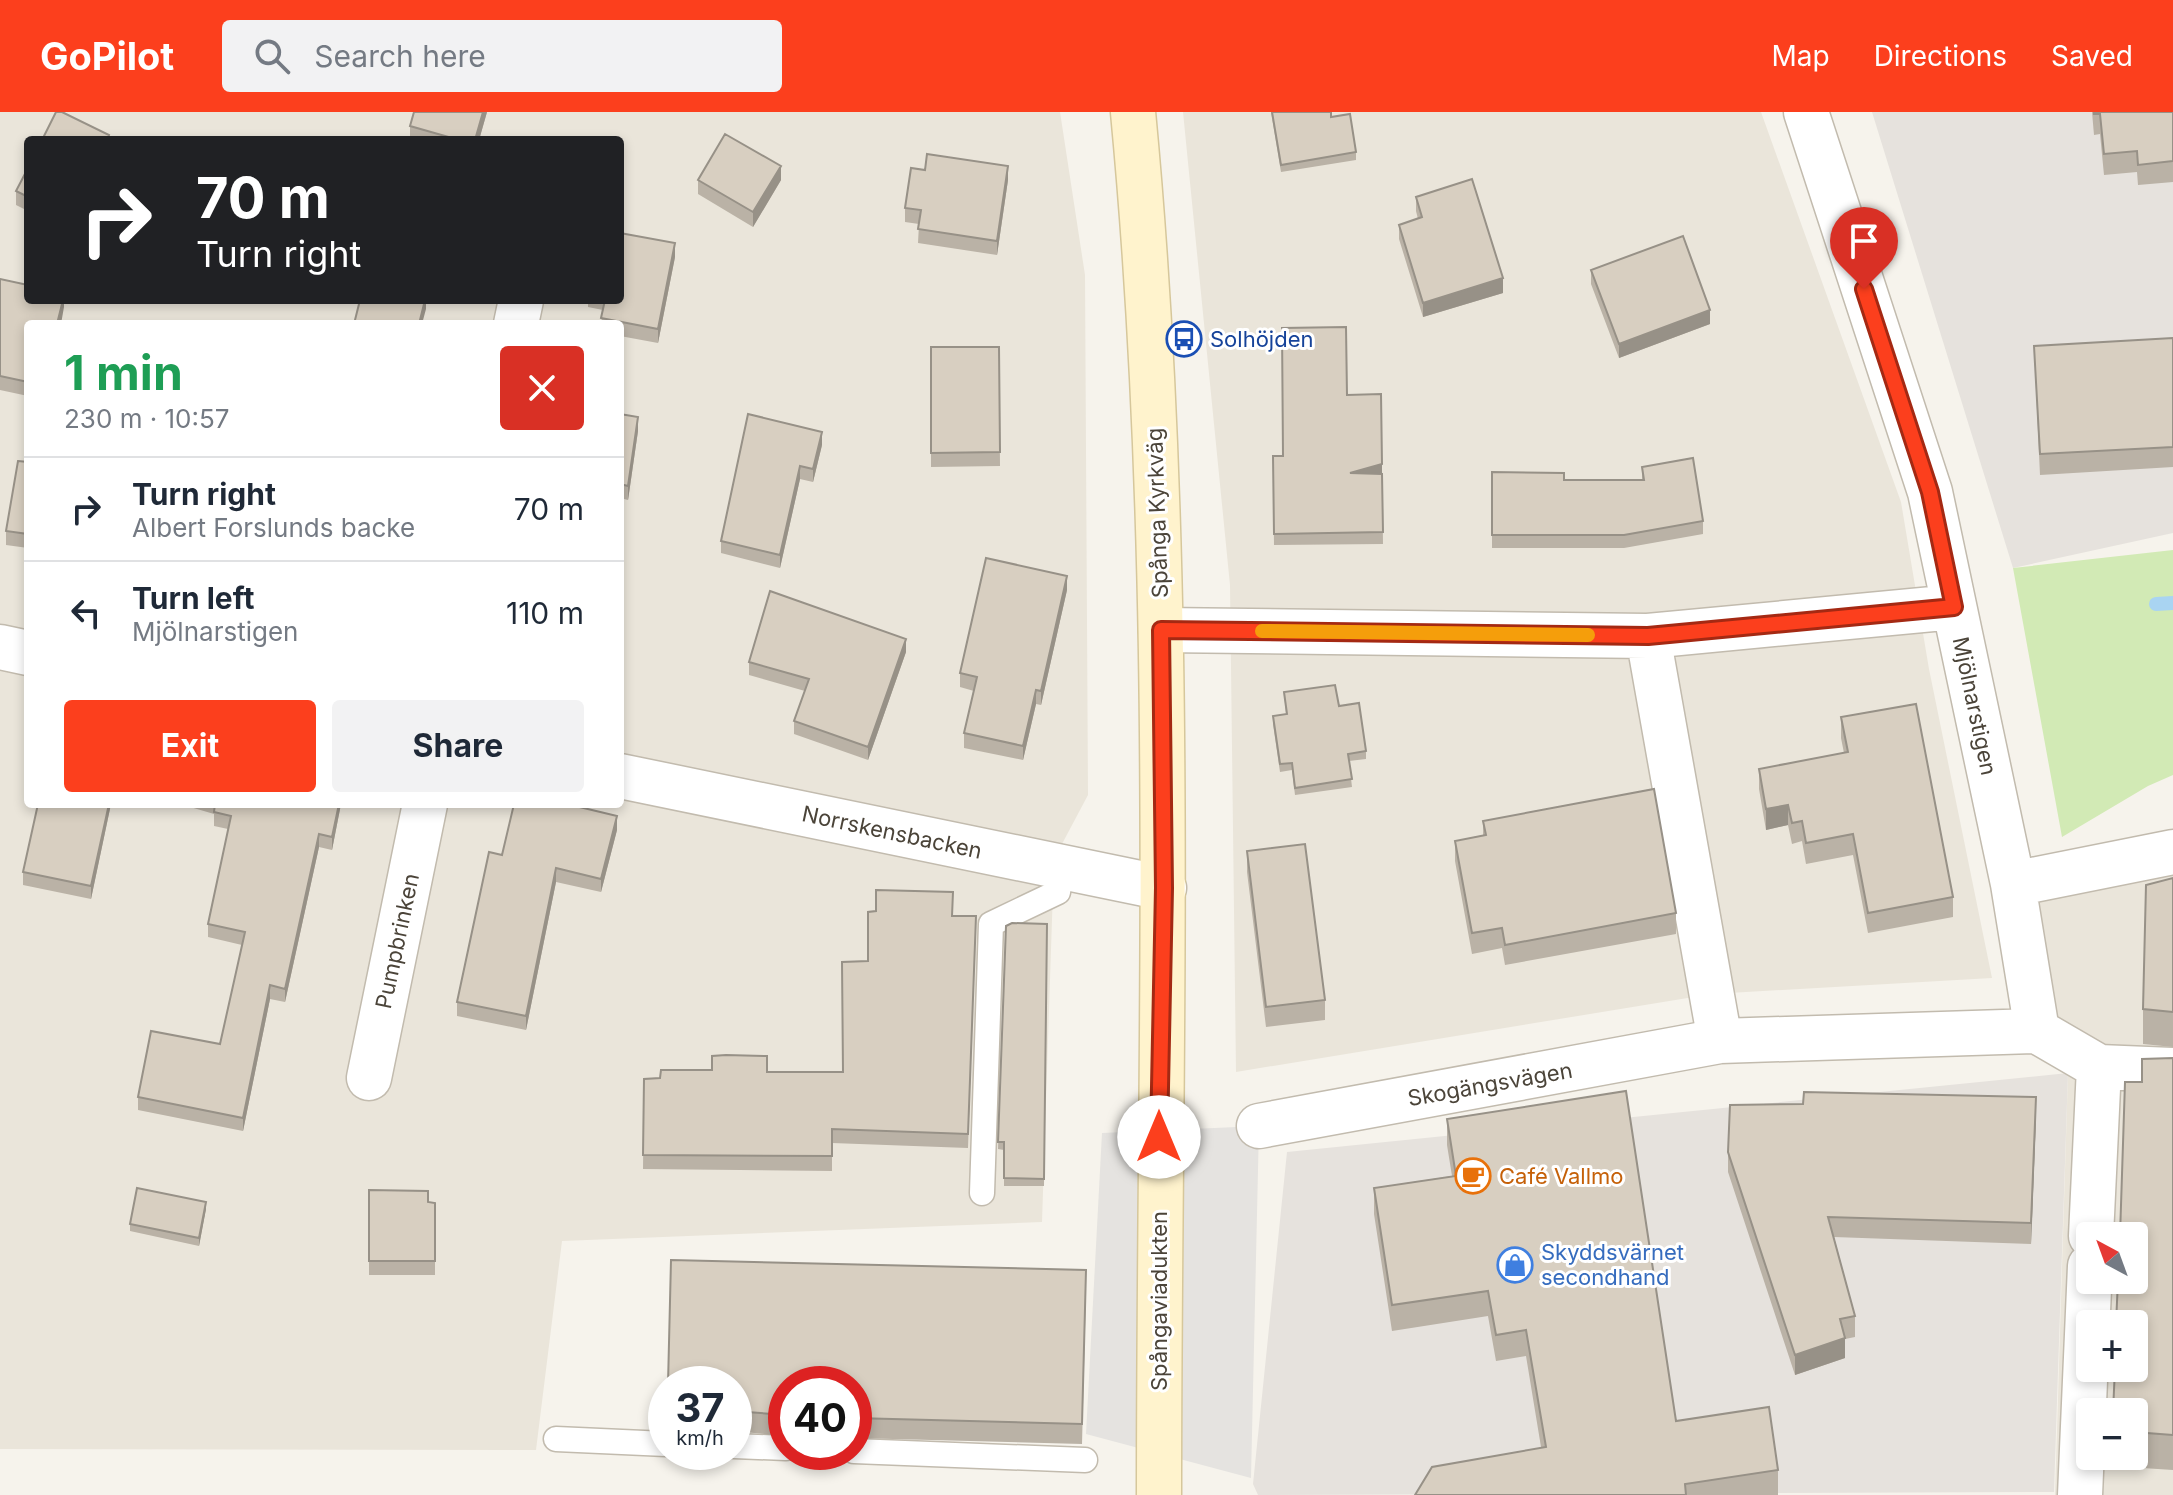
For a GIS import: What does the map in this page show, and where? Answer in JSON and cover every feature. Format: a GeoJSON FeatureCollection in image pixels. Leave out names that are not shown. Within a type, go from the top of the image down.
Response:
{"type":"FeatureCollection","features":[{"type":"Feature","properties":{"kind":"street","name":"Spånga Kyrkväg"},"geometry":{"type":"LineString","coordinates":[[1133,112],[1145,238],[1161,630],[1164,888],[1159,1107]]}},
{"type":"Feature","properties":{"kind":"street","name":"Mjölnarstigen"},"geometry":{"type":"LineString","coordinates":[[1806,112],[1930,492],[2013,884],[2037,1031]]}},
{"type":"Feature","properties":{"kind":"street"},"geometry":{"type":"LineString","coordinates":[[1161,630],[1648,636],[1954,607]]}},
{"type":"Feature","properties":{"kind":"street"},"geometry":{"type":"LineString","coordinates":[[1648,636],[1720,1041]]}},
{"type":"Feature","properties":{"kind":"street"},"geometry":{"type":"LineString","coordinates":[[0,647],[24,652]]}},
{"type":"Feature","properties":{"kind":"street","name":"Norrskensbacken"},"geometry":{"type":"LineString","coordinates":[[624,777],[1164,888]]}},
{"type":"Feature","properties":{"kind":"street","name":"Pumpbrinken"},"geometry":{"type":"LineString","coordinates":[[369,1078],[424,808]]}},
{"type":"Feature","properties":{"kind":"street"},"geometry":{"type":"LineString","coordinates":[[2013,884],[2173,852]]}},
{"type":"Feature","properties":{"kind":"street"},"geometry":{"type":"LineString","coordinates":[[2037,1031],[2099,1067],[2173,1070]]}},
{"type":"Feature","properties":{"kind":"street","name":"Skogängsvägen"},"geometry":{"type":"LineString","coordinates":[[1259,1126],[1720,1041],[2037,1031]]}},
{"type":"Feature","properties":{"kind":"street"},"geometry":{"type":"LineString","coordinates":[[2092,1222],[2099,1067]]}},
{"type":"Feature","properties":{"kind":"street","name":"Spångaviadukten"},"geometry":{"type":"LineString","coordinates":[[1159,1107],[1159,1495]]}},
{"type":"Feature","properties":{"kind":"street"},"geometry":{"type":"LineString","coordinates":[[2080,1495],[2089,1294]]}},
{"type":"Feature","properties":{"kind":"lane"},"geometry":{"type":"LineString","coordinates":[[982,1193],[991,924],[1058,892],[1062,868]]}},
{"type":"Feature","properties":{"kind":"lane"},"geometry":{"type":"LineString","coordinates":[[556,1439],[648,1443]]}},
{"type":"Feature","properties":{"kind":"lane"},"geometry":{"type":"LineString","coordinates":[[872,1452],[1085,1460]]}},
{"type":"Feature","properties":{"kind":"shaded area"},"geometry":{"type":"Polygon","coordinates":[[[0,112],[1060,112],[1085,275],[1088,795],[1054,859],[1042,1222],[562,1241],[536,1450],[0,1449],[0,112]]]}},
{"type":"Feature","properties":{"kind":"shaded area"},"geometry":{"type":"Polygon","coordinates":[[[1183,112],[1761,112],[1901,502],[1929,669],[1992,978],[1712,994],[1236,1072],[1230,585],[1183,112]]]}},
{"type":"Feature","properties":{"kind":"shaded area"},"geometry":{"type":"Polygon","coordinates":[[[1872,112],[2173,112],[2173,533],[2013,568],[1872,112]]]}},
{"type":"Feature","properties":{"kind":"shaded area"},"geometry":{"type":"Polygon","coordinates":[[[2173,852],[2173,1495],[2055,1495],[2068,1073],[2037,1031],[2013,884],[2173,852]]]}},
{"type":"Feature","properties":{"kind":"shaded area"},"geometry":{"type":"Polygon","coordinates":[[[2068,1073],[2054,1492],[1258,1495],[1253,1484],[1287,1152],[2068,1073]]]}},
{"type":"Feature","properties":{"kind":"shaded area"},"geometry":{"type":"Polygon","coordinates":[[[1259,1126],[1251,1478],[1086,1434],[1102,1133],[1259,1126]]]}},
{"type":"Feature","properties":{"kind":"green space"},"geometry":{"type":"Polygon","coordinates":[[[2173,550],[2173,775],[2148,786],[2062,837],[2013,568],[2173,550]]]}},
{"type":"Feature","properties":{"kind":"building"},"geometry":{"type":"Polygon","coordinates":[[[56,112],[109,135],[109,136],[44,136],[56,112]]]}},
{"type":"Feature","properties":{"kind":"building"},"geometry":{"type":"Polygon","coordinates":[[[414,112],[483,112],[476,136],[445,136],[410,126],[414,112]]]}},
{"type":"Feature","properties":{"kind":"building"},"geometry":{"type":"Polygon","coordinates":[[[1272,112],[1331,112],[1331,117],[1350,114],[1356,152],[1281,165],[1272,112]]]}},
{"type":"Feature","properties":{"kind":"building"},"geometry":{"type":"Polygon","coordinates":[[[2094,112],[2173,112],[2173,161],[2138,165],[2137,151],[2104,154],[2100,114],[2094,112]]]}},
{"type":"Feature","properties":{"kind":"building"},"geometry":{"type":"Polygon","coordinates":[[[725,134],[781,166],[753,212],[698,180],[725,134]]]}},
{"type":"Feature","properties":{"kind":"building"},"geometry":{"type":"Polygon","coordinates":[[[927,154],[1008,166],[997,241],[918,229],[921,210],[905,208],[911,168],[925,170],[927,154]]]}},
{"type":"Feature","properties":{"kind":"building"},"geometry":{"type":"Polygon","coordinates":[[[24,176],[24,195],[16,191],[24,176]]]}},
{"type":"Feature","properties":{"kind":"building"},"geometry":{"type":"Polygon","coordinates":[[[1472,179],[1503,278],[1423,303],[1399,225],[1422,217],[1416,197],[1472,179]]]}},
{"type":"Feature","properties":{"kind":"building"},"geometry":{"type":"Polygon","coordinates":[[[624,234],[675,243],[658,329],[601,318],[604,304],[624,304],[624,234]]]}},
{"type":"Feature","properties":{"kind":"building"},"geometry":{"type":"Polygon","coordinates":[[[1683,236],[1710,310],[1619,344],[1591,270],[1683,236]]]}},
{"type":"Feature","properties":{"kind":"building"},"geometry":{"type":"Polygon","coordinates":[[[0,279],[24,284],[24,304],[62,304],[58,320],[24,320],[24,381],[0,376],[0,279]]]}},
{"type":"Feature","properties":{"kind":"building"},"geometry":{"type":"Polygon","coordinates":[[[359,304],[424,304],[420,320],[355,320],[359,304]]]}},
{"type":"Feature","properties":{"kind":"building"},"geometry":{"type":"Polygon","coordinates":[[[1346,327],[1347,395],[1381,394],[1382,464],[1350,473],[1382,474],[1383,532],[1274,534],[1273,456],[1283,456],[1282,328],[1346,327]]]}},
{"type":"Feature","properties":{"kind":"building"},"geometry":{"type":"Polygon","coordinates":[[[2173,338],[2173,447],[2040,454],[2034,346],[2173,338]]]}},
{"type":"Feature","properties":{"kind":"building"},"geometry":{"type":"Polygon","coordinates":[[[931,347],[999,347],[1000,452],[931,453],[931,347]]]}},
{"type":"Feature","properties":{"kind":"building"},"geometry":{"type":"Polygon","coordinates":[[[748,414],[822,432],[813,469],[800,466],[780,555],[721,541],[748,414]]]}},
{"type":"Feature","properties":{"kind":"building"},"geometry":{"type":"Polygon","coordinates":[[[624,415],[638,417],[628,486],[624,485],[624,415]]]}},
{"type":"Feature","properties":{"kind":"building"},"geometry":{"type":"Polygon","coordinates":[[[1693,458],[1703,521],[1624,535],[1492,535],[1492,472],[1564,473],[1564,480],[1644,480],[1642,467],[1693,458]]]}},
{"type":"Feature","properties":{"kind":"building"},"geometry":{"type":"Polygon","coordinates":[[[18,461],[24,462],[24,533],[6,531],[18,461]]]}},
{"type":"Feature","properties":{"kind":"building"},"geometry":{"type":"Polygon","coordinates":[[[986,558],[1067,576],[1041,691],[1036,690],[1023,746],[964,733],[977,677],[960,673],[986,558]]]}},
{"type":"Feature","properties":{"kind":"building"},"geometry":{"type":"Polygon","coordinates":[[[770,591],[906,639],[868,747],[794,721],[809,679],[749,662],[770,591]]]}},
{"type":"Feature","properties":{"kind":"building"},"geometry":{"type":"Polygon","coordinates":[[[1335,685],[1339,706],[1359,703],[1366,751],[1348,754],[1352,779],[1295,788],[1292,763],[1280,764],[1273,716],[1287,714],[1284,692],[1335,685]]]}},
{"type":"Feature","properties":{"kind":"building"},"geometry":{"type":"Polygon","coordinates":[[[1916,704],[1953,897],[1868,913],[1853,834],[1806,843],[1802,821],[1792,823],[1788,805],[1766,809],[1759,769],[1848,752],[1841,717],[1916,704]]]}},
{"type":"Feature","properties":{"kind":"building"},"geometry":{"type":"Polygon","coordinates":[[[1654,789],[1676,913],[1505,945],[1502,928],[1472,933],[1455,841],[1486,835],[1483,821],[1654,789]]]}},
{"type":"Feature","properties":{"kind":"building"},"geometry":{"type":"Polygon","coordinates":[[[37,808],[108,808],[91,886],[23,872],[37,808]]]}},
{"type":"Feature","properties":{"kind":"building"},"geometry":{"type":"Polygon","coordinates":[[[214,808],[338,808],[332,837],[319,834],[285,989],[270,985],[243,1118],[138,1097],[151,1031],[220,1044],[245,932],[208,924],[231,816],[214,812],[214,808]]]}},
{"type":"Feature","properties":{"kind":"building"},"geometry":{"type":"Polygon","coordinates":[[[513,808],[584,808],[617,816],[601,879],[556,868],[526,1016],[457,1002],[489,852],[502,855],[513,808]]]}},
{"type":"Feature","properties":{"kind":"building"},"geometry":{"type":"Polygon","coordinates":[[[1305,844],[1325,1000],[1266,1007],[1247,851],[1305,844]]]}},
{"type":"Feature","properties":{"kind":"building"},"geometry":{"type":"Polygon","coordinates":[[[2173,878],[2173,1012],[2143,1009],[2146,885],[2173,878]]]}},
{"type":"Feature","properties":{"kind":"building"},"geometry":{"type":"Polygon","coordinates":[[[876,890],[953,892],[952,916],[976,916],[968,1134],[832,1129],[832,1156],[643,1155],[644,1079],[660,1078],[661,1070],[712,1070],[712,1056],[726,1055],[767,1056],[767,1072],[843,1072],[842,962],[868,961],[868,912],[876,911],[876,890]]]}},
{"type":"Feature","properties":{"kind":"building"},"geometry":{"type":"Polygon","coordinates":[[[1012,923],[1047,924],[1044,1179],[1004,1178],[1004,1142],[998,1142],[1006,926],[1012,923]]]}},
{"type":"Feature","properties":{"kind":"building"},"geometry":{"type":"Polygon","coordinates":[[[2173,1058],[2173,1435],[2148,1433],[2148,1398],[2114,1398],[2114,1382],[2148,1382],[2148,1310],[2117,1310],[2117,1294],[2148,1294],[2148,1222],[2120,1222],[2125,1082],[2142,1082],[2142,1059],[2173,1058]]]}},
{"type":"Feature","properties":{"kind":"building","name":"Skyddsvärnet secondhand"},"geometry":{"type":"Polygon","coordinates":[[[1626,1091],[1676,1421],[1769,1407],[1778,1470],[1685,1484],[1686,1495],[1415,1495],[1432,1467],[1546,1447],[1526,1330],[1496,1335],[1488,1291],[1392,1305],[1374,1188],[1456,1176],[1447,1119],[1626,1091]]]}},
{"type":"Feature","properties":{"kind":"building"},"geometry":{"type":"Polygon","coordinates":[[[1804,1092],[2036,1097],[2031,1223],[1828,1217],[1855,1316],[1840,1319],[1845,1338],[1795,1355],[1728,1152],[1730,1105],[1803,1104],[1804,1092]]]}},
{"type":"Feature","properties":{"kind":"building"},"geometry":{"type":"Polygon","coordinates":[[[137,1188],[206,1202],[199,1238],[130,1224],[137,1188]]]}},
{"type":"Feature","properties":{"kind":"building"},"geometry":{"type":"Polygon","coordinates":[[[369,1190],[428,1191],[428,1202],[435,1203],[435,1261],[369,1261],[369,1190]]]}},
{"type":"Feature","properties":{"kind":"building"},"geometry":{"type":"Polygon","coordinates":[[[671,1260],[1086,1270],[1082,1424],[872,1418],[872,1366],[768,1366],[768,1414],[752,1412],[752,1366],[668,1366],[671,1260]]]}},
{"type":"Feature","properties":{"kind":"waterway"},"geometry":{"type":"LineString","coordinates":[[2156,604],[2173,603]]}},
{"type":"Feature","properties":{"kind":"slow traffic"},"geometry":{"type":"LineString","coordinates":[[1262,631],[1588,635]]}},
{"type":"Feature","properties":{"kind":"place","name":"Solhöjden"},"geometry":{"type":"Point","coordinates":[1184,339]}},
{"type":"Feature","properties":{"kind":"place","name":"Café Vallmo"},"geometry":{"type":"Point","coordinates":[1473,1176]}},
{"type":"Feature","properties":{"kind":"place","name":"Skyddsvärnet secondhand"},"geometry":{"type":"Point","coordinates":[1515,1265]}},
{"type":"Feature","properties":{"kind":"route"},"geometry":{"type":"LineString","coordinates":[[1159,1137],[1164,888],[1161,630],[1648,636],[1954,607],[1930,492],[1864,289]]}}]}
